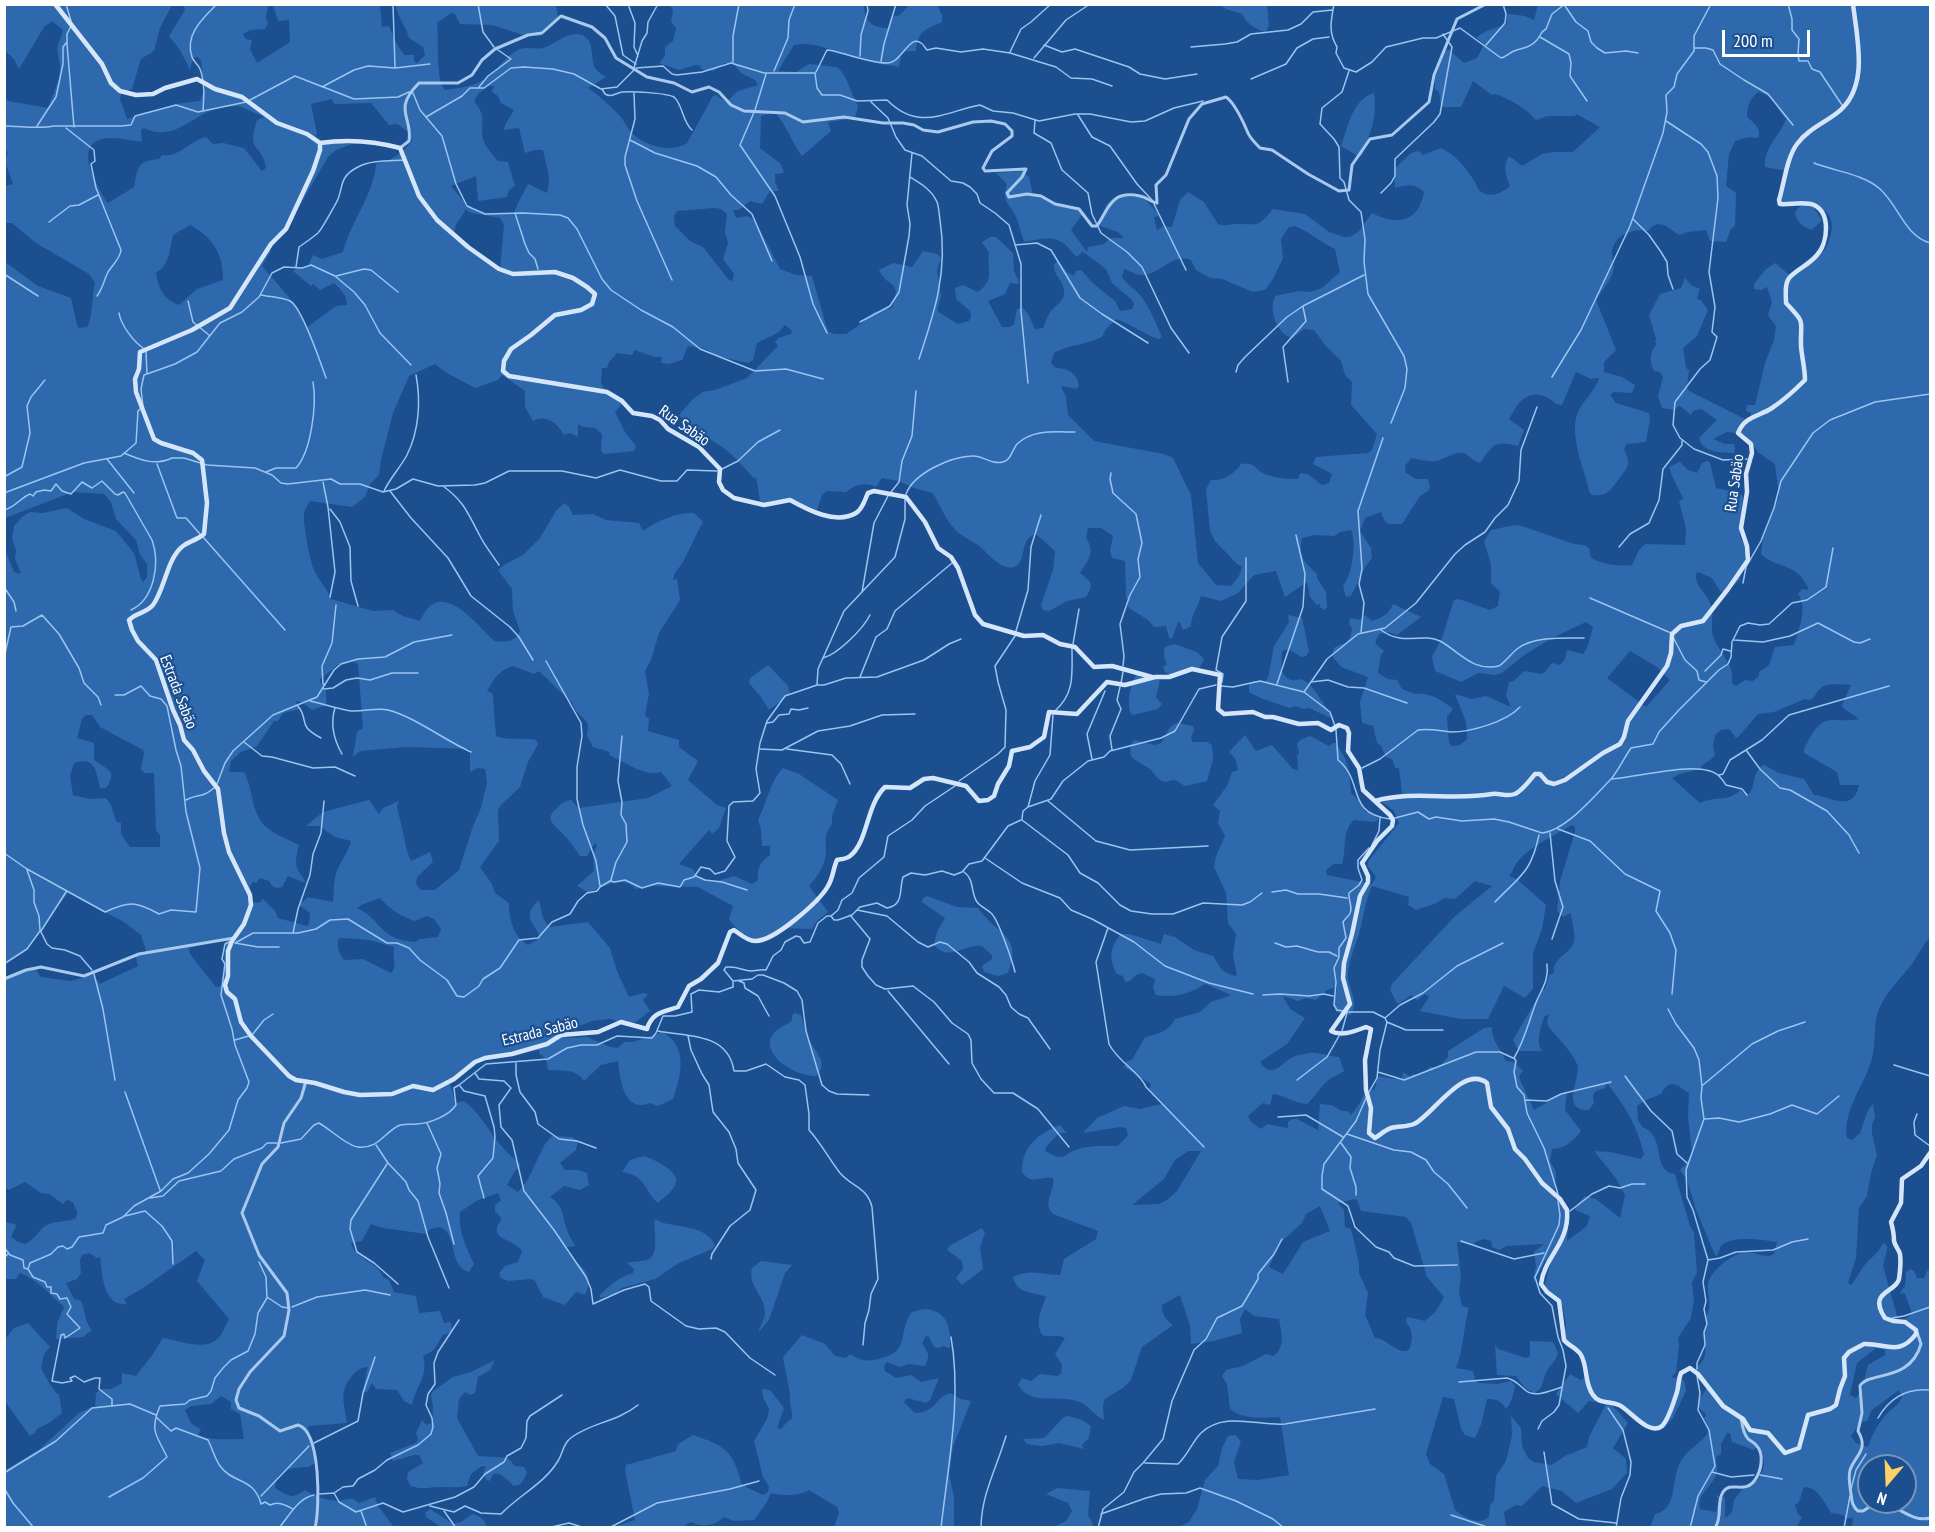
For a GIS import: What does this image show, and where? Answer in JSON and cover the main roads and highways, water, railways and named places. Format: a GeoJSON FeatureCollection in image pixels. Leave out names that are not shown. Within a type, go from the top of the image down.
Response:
{"type":"FeatureCollection","features":[{"type":"Feature","properties":{"kind":"waterway"},"geometry":{"type":"LineString","coordinates":[[66,4],[71,21]]}},
{"type":"Feature","properties":{"kind":"waterway"},"geometry":{"type":"LineString","coordinates":[[203,111],[203,79],[192,57],[191,41],[196,28],[217,4]]}},
{"type":"Feature","properties":{"kind":"waterway"},"geometry":{"type":"LineString","coordinates":[[393,4],[395,67]]}},
{"type":"Feature","properties":{"kind":"waterway"},"geometry":{"type":"LineString","coordinates":[[478,4],[483,32],[494,47]]}},
{"type":"Feature","properties":{"kind":"waterway"},"geometry":{"type":"LineString","coordinates":[[605,4],[615,16],[623,55],[636,64]]}},
{"type":"Feature","properties":{"kind":"waterway"},"geometry":{"type":"LineString","coordinates":[[628,4],[635,23],[634,47],[638,56]]}},
{"type":"Feature","properties":{"kind":"waterway"},"geometry":{"type":"LineString","coordinates":[[426,117],[462,96],[470,88],[484,88],[511,68],[553,69],[574,74],[601,89],[617,87],[633,71],[642,41],[647,33],[648,22],[658,4]]}},
{"type":"Feature","properties":{"kind":"waterway"},"geometry":{"type":"LineString","coordinates":[[733,62],[733,36],[739,4]]}},
{"type":"Feature","properties":{"kind":"waterway"},"geometry":{"type":"LineString","coordinates":[[774,71],[788,38],[789,20],[795,4]]}},
{"type":"Feature","properties":{"kind":"waterway"},"geometry":{"type":"LineString","coordinates":[[860,56],[861,35],[868,11],[867,4]]}},
{"type":"Feature","properties":{"kind":"waterway"},"geometry":{"type":"LineString","coordinates":[[881,61],[896,4]]}},
{"type":"Feature","properties":{"kind":"waterway"},"geometry":{"type":"LineString","coordinates":[[1010,52],[1021,29],[1051,4]]}},
{"type":"Feature","properties":{"kind":"waterway"},"geometry":{"type":"LineString","coordinates":[[1034,58],[1066,20],[1090,4]]}},
{"type":"Feature","properties":{"kind":"waterway"},"geometry":{"type":"LineString","coordinates":[[1334,4],[1331,26],[1337,47],[1336,53],[1344,68],[1356,72],[1372,62],[1386,47],[1423,38],[1436,38],[1460,28],[1501,58],[1534,43],[1546,29],[1552,14],[1565,4]]}},
{"type":"Feature","properties":{"kind":"waterway"},"geometry":{"type":"LineString","coordinates":[[1486,45],[1505,23],[1506,14],[1503,4]]}},
{"type":"Feature","properties":{"kind":"waterway"},"geometry":{"type":"LineString","coordinates":[[1552,377],[1581,330],[1630,226],[1663,133],[1667,112],[1666,95],[1674,87],[1677,74],[1694,51],[1694,36],[1711,4]]}},
{"type":"Feature","properties":{"kind":"waterway"},"geometry":{"type":"LineString","coordinates":[[1788,4],[1792,30],[1799,39],[1799,61],[1808,61],[1812,69],[1820,72],[1842,105]]}},
{"type":"Feature","properties":{"kind":"waterway"},"geometry":{"type":"LineString","coordinates":[[1565,6],[1576,22],[1588,31],[1591,42],[1597,48],[1605,53],[1626,51],[1638,53]]}},
{"type":"Feature","properties":{"kind":"waterway"},"geometry":{"type":"LineString","coordinates":[[1191,47],[1237,42],[1251,34],[1288,30],[1301,24],[1313,12],[1332,10]]}},
{"type":"Feature","properties":{"kind":"waterway"},"geometry":{"type":"LineString","coordinates":[[71,26],[67,34],[67,44],[74,127]]}},
{"type":"Feature","properties":{"kind":"waterway"},"geometry":{"type":"LineString","coordinates":[[1381,193],[1395,176],[1395,159],[1440,114],[1452,47],[1443,34]]}},
{"type":"Feature","properties":{"kind":"waterway"},"geometry":{"type":"LineString","coordinates":[[1251,79],[1286,64],[1297,48],[1313,39],[1329,37]]}},
{"type":"Feature","properties":{"kind":"waterway"},"geometry":{"type":"LineString","coordinates":[[1540,37],[1569,54],[1570,76],[1587,101]]}},
{"type":"Feature","properties":{"kind":"waterway"},"geometry":{"type":"LineString","coordinates":[[816,72],[827,50],[887,63],[897,59],[909,45],[917,41],[927,50],[936,48],[961,52],[983,49],[1010,53],[1056,67],[1071,78],[1092,79],[1112,86]]}},
{"type":"Feature","properties":{"kind":"waterway"},"geometry":{"type":"LineString","coordinates":[[37,126],[56,97],[63,64],[63,47],[66,43]]}},
{"type":"Feature","properties":{"kind":"waterway"},"geometry":{"type":"LineString","coordinates":[[1044,45],[1062,52],[1075,49],[1129,67],[1140,74],[1165,79],[1197,74]]}},
{"type":"Feature","properties":{"kind":"waterway"},"geometry":{"type":"LineString","coordinates":[[1695,48],[1713,50],[1720,64],[1768,94],[1793,125]]}},
{"type":"Feature","properties":{"kind":"waterway"},"geometry":{"type":"LineString","coordinates":[[479,87],[488,76],[511,59],[498,50]]}},
{"type":"Feature","properties":{"kind":"waterway"},"geometry":{"type":"LineString","coordinates":[[636,68],[663,66],[672,74],[677,75],[702,72],[731,63],[764,73],[815,73]]}},
{"type":"Feature","properties":{"kind":"waterway"},"geometry":{"type":"LineString","coordinates":[[322,87],[354,70],[368,66],[395,68],[430,64]]}},
{"type":"Feature","properties":{"kind":"waterway"},"geometry":{"type":"LineString","coordinates":[[1349,71],[1342,92],[1322,108],[1320,124],[1339,147],[1340,178],[1344,182],[1349,200],[1361,212],[1368,294],[1404,356],[1407,369],[1405,388],[1391,423]]}},
{"type":"Feature","properties":{"kind":"waterway"},"geometry":{"type":"LineString","coordinates":[[815,73],[817,88],[822,95],[840,95],[857,101],[887,100],[899,110],[921,117],[943,115],[980,105],[993,111],[1013,113],[1039,121],[1075,114],[1090,114],[1131,122],[1145,121],[1174,108],[1203,101]]}},
{"type":"Feature","properties":{"kind":"waterway"},"geometry":{"type":"LineString","coordinates":[[766,74],[755,110],[740,145],[775,196],[800,257],[813,304],[827,333]]}},
{"type":"Feature","properties":{"kind":"waterway"},"geometry":{"type":"LineString","coordinates":[[250,100],[295,76],[354,99],[398,97],[409,92],[413,93],[420,110],[442,136],[456,184],[467,206],[485,214],[523,213],[560,215],[568,218],[577,229],[602,279],[611,290],[641,310],[673,327],[700,349],[755,371],[786,369],[823,379]]}},
{"type":"Feature","properties":{"kind":"waterway"},"geometry":{"type":"LineString","coordinates":[[602,89],[610,96],[622,92],[633,92],[657,93],[674,97],[692,130]]}},
{"type":"Feature","properties":{"kind":"waterway"},"geometry":{"type":"LineString","coordinates":[[634,93],[635,119],[625,165],[637,201],[672,280]]}},
{"type":"Feature","properties":{"kind":"waterway"},"geometry":{"type":"LineString","coordinates":[[870,101],[888,118],[896,137],[905,150],[922,156],[951,181],[970,187],[977,194],[980,203],[1009,225],[1021,264],[1021,311],[1028,383]]}},
{"type":"Feature","properties":{"kind":"waterway"},"geometry":{"type":"LineString","coordinates":[[4,126],[121,126],[131,125],[135,116],[176,105],[198,112],[246,102]]}},
{"type":"Feature","properties":{"kind":"waterway"},"geometry":{"type":"LineString","coordinates":[[1078,115],[1092,137],[1110,146],[1137,184],[1152,200]]}},
{"type":"Feature","properties":{"kind":"waterway"},"geometry":{"type":"LineString","coordinates":[[1035,121],[1034,133],[1051,143],[1062,170],[1088,193],[1092,214],[1101,233],[1127,252],[1142,267],[1171,328],[1189,353]]}},
{"type":"Feature","properties":{"kind":"waterway"},"geometry":{"type":"LineString","coordinates":[[1666,121],[1701,144],[1708,152],[1717,176],[1718,198],[1709,272],[1715,307],[1712,332],[1717,337],[1710,360],[1700,369],[1675,402],[1673,425],[1680,438],[1694,449],[1723,460],[1747,459]]}},
{"type":"Feature","properties":{"kind":"waterway"},"geometry":{"type":"LineString","coordinates":[[66,128],[94,150],[95,161],[91,164],[96,188],[121,250],[97,296]]}},
{"type":"Feature","properties":{"kind":"waterway"},"geometry":{"type":"LineString","coordinates":[[630,140],[655,153],[697,166],[716,177],[731,195],[752,214],[772,261]]}},
{"type":"Feature","properties":{"kind":"waterway"},"geometry":{"type":"LineString","coordinates":[[860,322],[890,306],[899,292],[909,236],[907,205],[912,153]]}},
{"type":"Feature","properties":{"kind":"waterway"},"geometry":{"type":"LineString","coordinates":[[296,267],[299,247],[322,228],[338,200],[344,180],[351,171],[369,163],[404,160]]}},
{"type":"Feature","properties":{"kind":"waterway"},"geometry":{"type":"LineString","coordinates":[[1814,163],[1857,176],[1873,184],[1887,196],[1914,234],[1930,243]]}},
{"type":"Feature","properties":{"kind":"waterway"},"geometry":{"type":"LineString","coordinates":[[910,177],[925,187],[935,198],[942,239],[938,291],[919,359]]}},
{"type":"Feature","properties":{"kind":"waterway"},"geometry":{"type":"LineString","coordinates":[[49,222],[70,206],[79,205],[98,195]]}},
{"type":"Feature","properties":{"kind":"waterway"},"geometry":{"type":"LineString","coordinates":[[1154,204],[1186,270]]}},
{"type":"Feature","properties":{"kind":"waterway"},"geometry":{"type":"LineString","coordinates":[[515,213],[525,244],[535,259],[538,269]]}},
{"type":"Feature","properties":{"kind":"waterway"},"geometry":{"type":"LineString","coordinates":[[1633,219],[1649,235],[1667,262],[1668,275],[1673,289]]}},
{"type":"Feature","properties":{"kind":"waterway"},"geometry":{"type":"LineString","coordinates":[[1015,245],[1037,243],[1051,250],[1080,298],[1148,343]]}},
{"type":"Feature","properties":{"kind":"waterway"},"geometry":{"type":"LineString","coordinates":[[147,374],[175,364],[197,352],[220,323],[242,312],[259,297],[272,273],[284,267],[302,268],[311,265],[335,276],[354,292],[365,305],[380,333],[411,365]]}},
{"type":"Feature","properties":{"kind":"waterway"},"geometry":{"type":"LineString","coordinates":[[336,276],[364,269],[371,270],[398,292]]}},
{"type":"Feature","properties":{"kind":"waterway"},"geometry":{"type":"LineString","coordinates":[[4,274],[38,296]]}},
{"type":"Feature","properties":{"kind":"waterway"},"geometry":{"type":"LineString","coordinates":[[1236,372],[1238,365],[1245,357],[1287,317],[1303,306],[1364,275]]}},
{"type":"Feature","properties":{"kind":"waterway"},"geometry":{"type":"LineString","coordinates":[[261,295],[287,300],[295,305],[311,336],[326,378]]}},
{"type":"Feature","properties":{"kind":"waterway"},"geometry":{"type":"LineString","coordinates":[[188,301],[193,322],[209,335]]}},
{"type":"Feature","properties":{"kind":"waterway"},"geometry":{"type":"LineString","coordinates":[[1288,382],[1283,347],[1306,321],[1303,307]]}},
{"type":"Feature","properties":{"kind":"waterway"},"geometry":{"type":"LineString","coordinates":[[119,313],[128,332],[143,348]]}},
{"type":"Feature","properties":{"kind":"waterway"},"geometry":{"type":"LineString","coordinates":[[143,406],[141,389],[144,375],[147,374],[146,352]]}},
{"type":"Feature","properties":{"kind":"waterway"},"geometry":{"type":"LineString","coordinates":[[384,491],[407,455],[414,436],[419,405],[416,375]]}},
{"type":"Feature","properties":{"kind":"waterway"},"geometry":{"type":"LineString","coordinates":[[4,477],[22,467],[30,433],[27,406],[31,397],[45,380]]}},
{"type":"Feature","properties":{"kind":"waterway"},"geometry":{"type":"LineString","coordinates":[[266,472],[276,468],[296,468],[301,461],[312,428],[313,382]]}},
{"type":"Feature","properties":{"kind":"waterway"},"geometry":{"type":"LineString","coordinates":[[891,492],[899,482],[902,461],[912,436],[916,391]]}},
{"type":"Feature","properties":{"kind":"waterway"},"geometry":{"type":"LineString","coordinates":[[1743,583],[1746,567],[1761,541],[1774,508],[1781,481],[1813,433],[1830,420],[1875,402],[1930,394]]}},
{"type":"Feature","properties":{"kind":"waterway"},"geometry":{"type":"LineString","coordinates":[[1304,692],[1327,659],[1358,634],[1385,628],[1416,603],[1455,554],[1485,532],[1508,505],[1519,481],[1521,450],[1537,407]]}},
{"type":"Feature","properties":{"kind":"waterway"},"geometry":{"type":"LineString","coordinates":[[4,493],[84,463],[121,456],[136,443],[140,409]]}},
{"type":"Feature","properties":{"kind":"waterway"},"geometry":{"type":"LineString","coordinates":[[722,469],[738,461],[758,442],[780,430]]}},
{"type":"Feature","properties":{"kind":"waterway"},"geometry":{"type":"LineString","coordinates":[[906,494],[910,486],[925,473],[954,459],[972,456],[998,463],[1003,462],[1010,457],[1017,444],[1030,436],[1044,432],[1075,432]]}},
{"type":"Feature","properties":{"kind":"waterway"},"geometry":{"type":"LineString","coordinates":[[1361,632],[1364,603],[1359,584],[1362,569],[1358,511],[1383,438]]}},
{"type":"Feature","properties":{"kind":"waterway"},"geometry":{"type":"LineString","coordinates":[[1619,547],[1630,534],[1649,523],[1659,500],[1663,469],[1682,445],[1682,441]]}},
{"type":"Feature","properties":{"kind":"waterway"},"geometry":{"type":"LineString","coordinates":[[124,453],[148,461],[160,462],[172,458],[184,458],[207,465],[255,468],[272,475],[281,483],[331,479],[340,484],[360,484],[383,492],[396,489],[413,479],[438,486],[475,485],[485,483],[509,471],[562,471],[596,478],[620,470],[661,481],[677,481],[687,470],[717,471]]}},
{"type":"Feature","properties":{"kind":"waterway"},"geometry":{"type":"LineString","coordinates":[[107,459],[134,493]]}},
{"type":"Feature","properties":{"kind":"waterway"},"geometry":{"type":"LineString","coordinates":[[157,464],[177,518],[186,518],[200,534]]}},
{"type":"Feature","properties":{"kind":"waterway"},"geometry":{"type":"LineString","coordinates":[[1111,473],[1113,493],[1136,514],[1142,543],[1138,559],[1140,577],[1130,595],[1120,624],[1123,666]]}},
{"type":"Feature","properties":{"kind":"waterway"},"geometry":{"type":"LineString","coordinates":[[4,510],[30,494],[33,496],[36,492],[51,491],[56,484],[62,491],[71,494],[82,482],[92,488],[102,481],[115,494],[125,493],[152,540],[155,559],[154,579],[146,598],[131,610]]}},
{"type":"Feature","properties":{"kind":"waterway"},"geometry":{"type":"LineString","coordinates":[[323,482],[335,572],[330,597]]}},
{"type":"Feature","properties":{"kind":"waterway"},"geometry":{"type":"LineString","coordinates":[[443,486],[461,503],[499,565]]}},
{"type":"Feature","properties":{"kind":"waterway"},"geometry":{"type":"LineString","coordinates":[[390,491],[448,558],[471,596],[510,627],[533,660]]}},
{"type":"Feature","properties":{"kind":"waterway"},"geometry":{"type":"LineString","coordinates":[[862,592],[874,523],[888,496]]}},
{"type":"Feature","properties":{"kind":"waterway"},"geometry":{"type":"LineString","coordinates":[[817,685],[818,669],[844,611],[895,557],[905,519],[905,499]]}},
{"type":"Feature","properties":{"kind":"waterway"},"geometry":{"type":"LineString","coordinates":[[330,509],[340,522],[350,547],[351,581],[358,606]]}},
{"type":"Feature","properties":{"kind":"waterway"},"geometry":{"type":"LineString","coordinates":[[1016,631],[1028,590],[1031,547],[1041,515]]}},
{"type":"Feature","properties":{"kind":"waterway"},"geometry":{"type":"LineString","coordinates":[[1277,684],[1303,607],[1305,574],[1296,535]]}},
{"type":"Feature","properties":{"kind":"waterway"},"geometry":{"type":"LineString","coordinates":[[203,537],[285,630]]}},
{"type":"Feature","properties":{"kind":"waterway"},"geometry":{"type":"LineString","coordinates":[[1395,818],[1418,812],[1429,819],[1436,817],[1462,821],[1494,819],[1542,833],[1561,826],[1579,812],[1611,779],[1631,748],[1653,744],[1659,732],[1678,711],[1728,664],[1732,642],[1740,626],[1748,623],[1769,624],[1792,603],[1807,600],[1826,587],[1833,548]]}},
{"type":"Feature","properties":{"kind":"waterway"},"geometry":{"type":"LineString","coordinates":[[1222,682],[1223,674],[1216,670],[1222,637],[1246,601],[1246,558]]}},
{"type":"Feature","properties":{"kind":"waterway"},"geometry":{"type":"LineString","coordinates":[[860,677],[876,637],[887,629],[895,611],[952,563]]}},
{"type":"Feature","properties":{"kind":"waterway"},"geometry":{"type":"LineString","coordinates":[[4,587],[14,602],[16,611]]}},
{"type":"Feature","properties":{"kind":"waterway"},"geometry":{"type":"LineString","coordinates":[[1590,598],[1671,633]]}},
{"type":"Feature","properties":{"kind":"waterway"},"geometry":{"type":"LineString","coordinates":[[325,685],[323,684],[322,666],[332,643],[336,605]]}},
{"type":"Feature","properties":{"kind":"waterway"},"geometry":{"type":"LineString","coordinates":[[1073,644],[1079,609]]}},
{"type":"Feature","properties":{"kind":"waterway"},"geometry":{"type":"LineString","coordinates":[[4,658],[11,627],[23,626],[42,615],[59,634],[79,668],[84,683],[98,697],[101,705]]}},
{"type":"Feature","properties":{"kind":"waterway"},"geometry":{"type":"LineString","coordinates":[[823,658],[836,652],[862,627],[870,615]]}},
{"type":"Feature","properties":{"kind":"waterway"},"geometry":{"type":"LineString","coordinates":[[1734,640],[1763,642],[1790,636],[1818,623],[1854,642],[1860,643],[1870,639]]}},
{"type":"Feature","properties":{"kind":"waterway"},"geometry":{"type":"LineString","coordinates":[[1381,630],[1397,638],[1426,638],[1440,641],[1474,664],[1490,667],[1499,666],[1517,649],[1532,642],[1584,638]]}},
{"type":"Feature","properties":{"kind":"waterway"},"geometry":{"type":"LineString","coordinates":[[217,784],[225,763],[233,751],[273,715],[317,697],[334,670],[341,664],[358,659],[385,657],[414,642],[452,635]]}},
{"type":"Feature","properties":{"kind":"waterway"},"geometry":{"type":"LineString","coordinates":[[959,781],[1005,747],[1006,710],[995,666],[1015,636]]}},
{"type":"Feature","properties":{"kind":"waterway"},"geometry":{"type":"LineString","coordinates":[[1673,637],[1685,660],[1697,671],[1699,680],[1706,682]]}},
{"type":"Feature","properties":{"kind":"waterway"},"geometry":{"type":"LineString","coordinates":[[235,943],[253,933],[298,933],[316,929],[330,920],[348,919],[387,943],[397,943],[409,948],[420,960],[447,980],[457,996],[464,997],[479,986],[483,979],[500,968],[519,940],[538,938],[552,922],[570,914],[578,901],[587,893],[597,891],[610,881],[625,880],[642,888],[658,883],[680,887],[684,880],[694,877],[701,867],[710,869],[715,874],[725,871],[735,857],[727,841],[729,806],[733,802],[753,801],[760,793],[756,769],[760,743],[767,721],[785,696],[846,678],[877,677],[924,660],[961,639]]}},
{"type":"Feature","properties":{"kind":"waterway"},"geometry":{"type":"LineString","coordinates":[[1055,711],[1066,697],[1071,683],[1072,649]]}},
{"type":"Feature","properties":{"kind":"waterway"},"geometry":{"type":"LineString","coordinates":[[1705,671],[1721,655],[1723,649],[1730,651]]}},
{"type":"Feature","properties":{"kind":"waterway"},"geometry":{"type":"LineString","coordinates":[[546,661],[581,723],[577,799],[583,825],[596,861],[600,886]]}},
{"type":"Feature","properties":{"kind":"waterway"},"geometry":{"type":"LineString","coordinates":[[1121,683],[1123,672]]}},
{"type":"Feature","properties":{"kind":"waterway"},"geometry":{"type":"LineString","coordinates":[[324,689],[333,688],[346,680],[357,678],[370,680],[392,673],[418,673]]}},
{"type":"Feature","properties":{"kind":"waterway"},"geometry":{"type":"LineString","coordinates":[[1311,682],[1328,680],[1348,687],[1364,688],[1407,703]]}},
{"type":"Feature","properties":{"kind":"waterway"},"geometry":{"type":"LineString","coordinates":[[1221,686],[1233,687],[1260,681],[1304,692],[1330,712],[1335,726]]}},
{"type":"Feature","properties":{"kind":"waterway"},"geometry":{"type":"LineString","coordinates":[[1028,807],[1051,799],[1063,781],[1088,761],[1104,757],[1110,751],[1161,738],[1175,731],[1199,689],[1216,685]]}},
{"type":"Feature","properties":{"kind":"waterway"},"geometry":{"type":"LineString","coordinates":[[4,853],[27,869],[105,912],[127,904],[138,905],[159,914],[171,910],[196,912],[200,868],[186,812],[181,766],[167,706],[161,699],[150,696],[141,686],[124,695],[115,695]]}},
{"type":"Feature","properties":{"kind":"waterway"},"geometry":{"type":"LineString","coordinates":[[1719,775],[1723,774],[1730,760],[1762,740],[1789,715],[1889,686]]}},
{"type":"Feature","properties":{"kind":"waterway"},"geometry":{"type":"LineString","coordinates":[[1112,750],[1110,736],[1121,709],[1117,700],[1120,687]]}},
{"type":"Feature","properties":{"kind":"waterway"},"geometry":{"type":"LineString","coordinates":[[1092,759],[1087,734],[1105,691]]}},
{"type":"Feature","properties":{"kind":"waterway"},"geometry":{"type":"LineString","coordinates":[[310,701],[351,711],[383,709],[398,713],[471,752]]}},
{"type":"Feature","properties":{"kind":"waterway"},"geometry":{"type":"LineString","coordinates":[[298,706],[306,726],[313,734],[321,738]]}},
{"type":"Feature","properties":{"kind":"waterway"},"geometry":{"type":"LineString","coordinates":[[1362,768],[1380,759],[1418,730],[1451,732],[1478,728],[1497,722],[1520,707]]}},
{"type":"Feature","properties":{"kind":"waterway"},"geometry":{"type":"LineString","coordinates":[[335,708],[334,732],[342,754]]}},
{"type":"Feature","properties":{"kind":"waterway"},"geometry":{"type":"LineString","coordinates":[[767,723],[773,722],[779,715],[789,714],[791,709],[808,708]]}},
{"type":"Feature","properties":{"kind":"waterway"},"geometry":{"type":"LineString","coordinates":[[760,749],[782,750],[818,731],[850,726],[882,715],[915,714]]}},
{"type":"Feature","properties":{"kind":"waterway"},"geometry":{"type":"LineString","coordinates":[[1022,819],[1035,781],[1050,755],[1053,715]]}},
{"type":"Feature","properties":{"kind":"waterway"},"geometry":{"type":"LineString","coordinates":[[1336,730],[1338,760],[1351,778],[1361,803],[1376,816],[1390,819]]}},
{"type":"Feature","properties":{"kind":"waterway"},"geometry":{"type":"LineString","coordinates":[[611,880],[616,862],[627,842],[626,824],[621,815],[622,802],[618,781],[622,736]]}},
{"type":"Feature","properties":{"kind":"waterway"},"geometry":{"type":"LineString","coordinates":[[244,742],[262,756],[313,768],[335,767],[355,776]]}},
{"type":"Feature","properties":{"kind":"waterway"},"geometry":{"type":"LineString","coordinates":[[787,749],[832,755],[841,764],[850,784]]}},
{"type":"Feature","properties":{"kind":"waterway"},"geometry":{"type":"LineString","coordinates":[[1746,750],[1760,769],[1780,788],[1790,790],[1827,811],[1849,835],[1859,853]]}},
{"type":"Feature","properties":{"kind":"waterway"},"geometry":{"type":"LineString","coordinates":[[1612,779],[1699,769],[1711,772],[1720,777],[1726,785],[1742,789],[1747,795]]}},
{"type":"Feature","properties":{"kind":"waterway"},"geometry":{"type":"LineString","coordinates":[[869,1095],[837,1094],[822,1085],[806,1031],[802,1000],[797,991],[763,975],[733,981],[724,970],[726,967],[748,971],[766,970],[773,956],[781,950],[785,942],[796,936],[800,937],[804,943],[810,942],[818,923],[838,910],[842,900],[852,893],[859,878],[884,857],[888,836],[912,820],[925,806],[955,786]]}},
{"type":"Feature","properties":{"kind":"waterway"},"geometry":{"type":"LineString","coordinates":[[186,800],[206,794],[214,788]]}},
{"type":"Feature","properties":{"kind":"waterway"},"geometry":{"type":"LineString","coordinates":[[293,933],[298,909],[310,875],[313,854],[321,833],[324,801]]}},
{"type":"Feature","properties":{"kind":"waterway"},"geometry":{"type":"LineString","coordinates":[[1048,801],[1096,841],[1130,850],[1208,846]]}},
{"type":"Feature","properties":{"kind":"waterway"},"geometry":{"type":"LineString","coordinates":[[1372,845],[1379,831],[1380,818]]}},
{"type":"Feature","properties":{"kind":"waterway"},"geometry":{"type":"LineString","coordinates":[[831,916],[834,920],[838,920],[852,915],[860,907],[877,903],[887,908],[896,904],[900,896],[903,877],[911,873],[925,875],[942,871],[954,875],[962,872],[969,864],[982,861],[1008,826],[1021,820]]}},
{"type":"Feature","properties":{"kind":"waterway"},"geometry":{"type":"LineString","coordinates":[[1022,820],[1068,855],[1080,873],[1098,883],[1120,905],[1131,911],[1173,914],[1203,903],[1242,905],[1262,893]]}},
{"type":"Feature","properties":{"kind":"waterway"},"geometry":{"type":"LineString","coordinates":[[1558,829],[1590,841],[1625,874],[1660,891],[1656,911],[1670,933],[1676,950],[1672,994]]}},
{"type":"Feature","properties":{"kind":"waterway"},"geometry":{"type":"LineString","coordinates":[[1550,833],[1555,881],[1563,907],[1552,939]]}},
{"type":"Feature","properties":{"kind":"waterway"},"geometry":{"type":"LineString","coordinates":[[1495,902],[1528,866],[1539,835]]}},
{"type":"Feature","properties":{"kind":"waterway"},"geometry":{"type":"LineString","coordinates":[[1343,1011],[1337,1010],[1334,1005],[1336,982],[1334,968],[1339,957],[1339,948],[1346,938],[1343,922],[1351,910],[1349,893],[1362,880],[1358,860],[1369,848]]}},
{"type":"Feature","properties":{"kind":"waterway"},"geometry":{"type":"LineString","coordinates":[[985,858],[1022,883],[1060,898],[1071,910],[1134,942],[1165,966],[1209,983],[1253,994]]}},
{"type":"Feature","properties":{"kind":"waterway"},"geometry":{"type":"LineString","coordinates":[[27,870],[34,890],[40,930],[47,944],[52,948],[80,956],[92,970]]}},
{"type":"Feature","properties":{"kind":"waterway"},"geometry":{"type":"LineString","coordinates":[[964,872],[970,879],[977,902],[995,918],[1015,972]]}},
{"type":"Feature","properties":{"kind":"waterway"},"geometry":{"type":"LineString","coordinates":[[696,876],[747,890]]}},
{"type":"Feature","properties":{"kind":"waterway"},"geometry":{"type":"LineString","coordinates":[[1272,892],[1286,890],[1298,894],[1347,898]]}},
{"type":"Feature","properties":{"kind":"waterway"},"geometry":{"type":"LineString","coordinates":[[41,931],[66,892]]}},
{"type":"Feature","properties":{"kind":"waterway"},"geometry":{"type":"LineString","coordinates":[[857,910],[887,916],[918,942],[928,947],[940,942],[947,944],[969,962],[977,973],[999,987],[1006,995],[1011,1007],[1028,1018],[1050,1049]]}},
{"type":"Feature","properties":{"kind":"waterway"},"geometry":{"type":"LineString","coordinates":[[850,915],[870,939],[862,960],[862,967],[876,985],[885,989],[913,986],[934,1002],[952,1023],[968,1034],[971,1040],[972,1063],[981,1079],[994,1093],[1013,1093],[1038,1109],[1069,1147]]}},
{"type":"Feature","properties":{"kind":"waterway"},"geometry":{"type":"LineString","coordinates":[[1108,928],[1096,962],[1109,1044],[1139,1076],[1146,1087],[1204,1147]]}},
{"type":"Feature","properties":{"kind":"waterway"},"geometry":{"type":"LineString","coordinates":[[4,964],[27,949],[40,931]]}},
{"type":"Feature","properties":{"kind":"waterway"},"geometry":{"type":"LineString","coordinates":[[28,1269],[30,1263],[51,1254],[58,1247],[63,1246],[67,1249],[72,1247],[79,1237],[103,1233],[106,1225],[123,1217],[134,1206],[161,1191],[173,1179],[188,1173],[209,1154],[229,1130],[238,1100],[249,1082],[235,1045],[221,995],[225,964],[222,959],[225,944],[229,942]]}},
{"type":"Feature","properties":{"kind":"waterway"},"geometry":{"type":"LineString","coordinates":[[235,943],[258,947],[279,947]]}},
{"type":"Feature","properties":{"kind":"waterway"},"geometry":{"type":"LineString","coordinates":[[1275,943],[1286,947],[1297,946],[1318,952],[1329,952],[1337,956]]}},
{"type":"Feature","properties":{"kind":"waterway"},"geometry":{"type":"LineString","coordinates":[[1385,1018],[1400,1005],[1423,993],[1457,966],[1503,943]]}},
{"type":"Feature","properties":{"kind":"waterway"},"geometry":{"type":"LineString","coordinates":[[1547,964],[1545,983],[1514,1058],[1516,1061],[1514,1072],[1517,1087],[1524,1095],[1527,1113],[1544,1148],[1558,1194]]}},
{"type":"Feature","properties":{"kind":"waterway"},"geometry":{"type":"LineString","coordinates":[[94,974],[103,1009],[115,1080]]}},
{"type":"Feature","properties":{"kind":"waterway"},"geometry":{"type":"LineString","coordinates":[[739,981],[758,996],[769,1016]]}},
{"type":"Feature","properties":{"kind":"waterway"},"geometry":{"type":"LineString","coordinates":[[281,1143],[301,1139],[314,1125],[319,1123],[354,1146],[371,1146],[400,1125],[426,1123],[448,1113],[456,1105],[454,1088],[486,1064],[548,1059],[567,1048],[597,1045],[617,1036],[652,1038],[663,1016],[692,1012],[691,994],[699,990],[719,992],[733,987],[733,982]]}},
{"type":"Feature","properties":{"kind":"waterway"},"geometry":{"type":"LineString","coordinates":[[888,991],[949,1064]]}},
{"type":"Feature","properties":{"kind":"waterway"},"geometry":{"type":"LineString","coordinates":[[1263,995],[1324,994],[1333,996]]}},
{"type":"Feature","properties":{"kind":"waterway"},"geometry":{"type":"LineString","coordinates":[[1668,1009],[1694,1048],[1699,1060],[1702,1086],[1704,1119],[1686,1170],[1687,1197],[1708,1260],[1703,1282],[1707,1324],[1704,1332],[1705,1345],[1697,1363],[1697,1369]]}},
{"type":"Feature","properties":{"kind":"waterway"},"geometry":{"type":"LineString","coordinates":[[1348,1012],[1373,1012],[1385,1018],[1387,1022],[1406,1030],[1443,1030]]}},
{"type":"Feature","properties":{"kind":"waterway"},"geometry":{"type":"LineString","coordinates":[[1342,1031],[1347,1013]]}},
{"type":"Feature","properties":{"kind":"waterway"},"geometry":{"type":"LineString","coordinates":[[235,1040],[252,1035],[264,1020],[273,1014]]}},
{"type":"Feature","properties":{"kind":"waterway"},"geometry":{"type":"LineString","coordinates":[[1369,1092],[1377,1078],[1380,1050],[1387,1022]]}},
{"type":"Feature","properties":{"kind":"waterway"},"geometry":{"type":"LineString","coordinates":[[1703,1085],[1752,1044],[1778,1031],[1805,1022]]}},
{"type":"Feature","properties":{"kind":"waterway"},"geometry":{"type":"LineString","coordinates":[[658,1031],[693,1036],[715,1043],[724,1049],[734,1071],[746,1071],[766,1064],[785,1077],[799,1080],[805,1085],[809,1130],[840,1173],[867,1195],[872,1207],[878,1279],[871,1294],[863,1345]]}},
{"type":"Feature","properties":{"kind":"waterway"},"geometry":{"type":"LineString","coordinates":[[688,1036],[691,1050],[709,1085],[713,1112],[729,1132],[736,1149],[738,1163],[756,1190],[750,1210],[730,1226],[711,1259]]}},
{"type":"Feature","properties":{"kind":"waterway"},"geometry":{"type":"LineString","coordinates":[[1297,1080],[1327,1057],[1339,1036]]}},
{"type":"Feature","properties":{"kind":"waterway"},"geometry":{"type":"LineString","coordinates":[[1378,1072],[1404,1080],[1476,1052],[1500,1052],[1513,1058]]}},
{"type":"Feature","properties":{"kind":"waterway"},"geometry":{"type":"LineString","coordinates":[[516,1062],[520,1092],[535,1112],[538,1124],[559,1139],[577,1141],[596,1148]]}},
{"type":"Feature","properties":{"kind":"waterway"},"geometry":{"type":"LineString","coordinates":[[1894,1065],[1930,1076]]}},
{"type":"Feature","properties":{"kind":"waterway"},"geometry":{"type":"LineString","coordinates":[[475,1073],[479,1079],[504,1081],[511,1088],[499,1105],[501,1127],[512,1140],[524,1191],[586,1277],[591,1289],[593,1304],[624,1290],[645,1284],[649,1287],[651,1301],[686,1326],[699,1329],[716,1328],[725,1332],[750,1358],[775,1375]]}},
{"type":"Feature","properties":{"kind":"waterway"},"geometry":{"type":"LineString","coordinates":[[1625,1076],[1651,1111],[1672,1131],[1677,1154],[1687,1163]]}},
{"type":"Feature","properties":{"kind":"waterway"},"geometry":{"type":"LineString","coordinates":[[1525,1100],[1547,1101],[1561,1094],[1611,1082]]}},
{"type":"Feature","properties":{"kind":"waterway"},"geometry":{"type":"LineString","coordinates":[[460,1086],[464,1091],[485,1096],[494,1127],[493,1158],[478,1176],[484,1198]]}},
{"type":"Feature","properties":{"kind":"waterway"},"geometry":{"type":"LineString","coordinates":[[125,1092],[160,1190]]}},
{"type":"Feature","properties":{"kind":"waterway"},"geometry":{"type":"LineString","coordinates":[[1367,1096],[1356,1121],[1324,1164],[1322,1189],[1348,1206],[1355,1227],[1376,1247],[1389,1252],[1394,1258],[1414,1266],[1457,1265]]}},
{"type":"Feature","properties":{"kind":"waterway"},"geometry":{"type":"LineString","coordinates":[[1705,1119],[1719,1118],[1739,1122],[1770,1114],[1792,1105],[1817,1114],[1839,1096]]}},
{"type":"Feature","properties":{"kind":"waterway"},"geometry":{"type":"LineString","coordinates":[[1917,1114],[1914,1122],[1915,1135],[1930,1146]]}},
{"type":"Feature","properties":{"kind":"waterway"},"geometry":{"type":"LineString","coordinates":[[1278,1117],[1306,1115],[1343,1137]]}},
{"type":"Feature","properties":{"kind":"waterway"},"geometry":{"type":"LineString","coordinates":[[427,1123],[441,1154],[437,1168],[439,1193],[454,1244]]}},
{"type":"Feature","properties":{"kind":"waterway"},"geometry":{"type":"LineString","coordinates":[[1347,1134],[1394,1150],[1411,1152],[1426,1160],[1467,1208]]}},
{"type":"Feature","properties":{"kind":"waterway"},"geometry":{"type":"LineString","coordinates":[[150,1198],[163,1196],[179,1181],[221,1171],[234,1159],[262,1148],[267,1143],[277,1143]]}},
{"type":"Feature","properties":{"kind":"waterway"},"geometry":{"type":"LineString","coordinates":[[1341,1143],[1351,1157],[1350,1168],[1356,1195]]}},
{"type":"Feature","properties":{"kind":"waterway"},"geometry":{"type":"LineString","coordinates":[[376,1145],[388,1163],[406,1182],[418,1201],[428,1237],[449,1288]]}},
{"type":"Feature","properties":{"kind":"waterway"},"geometry":{"type":"LineString","coordinates":[[387,1164],[351,1220],[350,1229],[357,1252],[398,1284]]}},
{"type":"Feature","properties":{"kind":"waterway"},"geometry":{"type":"LineString","coordinates":[[1570,1211],[1592,1194],[1609,1186],[1620,1188],[1632,1184],[1645,1184]]}},
{"type":"Feature","properties":{"kind":"waterway"},"geometry":{"type":"LineString","coordinates":[[1538,1429],[1542,1421],[1559,1405],[1566,1366],[1552,1306],[1540,1293],[1535,1277],[1559,1225],[1558,1201]]}},
{"type":"Feature","properties":{"kind":"waterway"},"geometry":{"type":"LineString","coordinates":[[125,1216],[145,1211],[162,1226],[172,1241],[173,1264]]}},
{"type":"Feature","properties":{"kind":"waterway"},"geometry":{"type":"LineString","coordinates":[[1098,1528],[1103,1509],[1124,1492],[1134,1472],[1163,1439],[1172,1401],[1194,1350],[1206,1339],[1217,1318],[1242,1306],[1258,1279],[1258,1274],[1274,1254],[1282,1239]]}},
{"type":"Feature","properties":{"kind":"waterway"},"geometry":{"type":"LineString","coordinates":[[1708,1260],[1736,1252],[1773,1250],[1792,1242],[1808,1239]]}},
{"type":"Feature","properties":{"kind":"waterway"},"geometry":{"type":"LineString","coordinates":[[1461,1241],[1514,1259],[1544,1253]]}},
{"type":"Feature","properties":{"kind":"waterway"},"geometry":{"type":"LineString","coordinates":[[4,1247],[10,1255],[23,1260],[24,1268],[28,1269],[33,1277],[45,1282],[47,1287],[51,1287],[51,1293],[57,1294],[60,1299],[67,1298],[71,1307],[67,1314],[80,1328],[65,1338],[64,1334],[61,1335],[52,1381],[62,1383],[72,1381],[70,1378],[75,1376],[84,1382],[100,1378],[99,1389],[112,1399],[112,1405]]}},
{"type":"Feature","properties":{"kind":"waterway"},"geometry":{"type":"LineString","coordinates":[[4,1258],[8,1254]]}},
{"type":"Feature","properties":{"kind":"waterway"},"geometry":{"type":"LineString","coordinates":[[109,1497],[143,1478],[167,1457],[157,1438],[155,1428],[160,1406],[185,1404],[190,1400],[207,1396],[215,1378],[223,1368],[231,1360],[248,1351],[255,1334],[258,1313],[267,1298],[266,1277],[259,1262]]}},
{"type":"Feature","properties":{"kind":"waterway"},"geometry":{"type":"LineString","coordinates":[[292,1307],[317,1297],[365,1290],[390,1295]]}},
{"type":"Feature","properties":{"kind":"waterway"},"geometry":{"type":"LineString","coordinates":[[267,1297],[282,1307],[288,1308]]}},
{"type":"Feature","properties":{"kind":"waterway"},"geometry":{"type":"LineString","coordinates":[[1892,1318],[1930,1307]]}},
{"type":"Feature","properties":{"kind":"waterway"},"geometry":{"type":"LineString","coordinates":[[319,1494],[334,1493],[343,1487],[353,1486],[358,1479],[387,1460],[418,1445],[431,1434],[432,1418],[426,1405],[428,1394],[435,1384],[434,1363],[438,1352],[459,1320]]}},
{"type":"Feature","properties":{"kind":"waterway"},"geometry":{"type":"LineString","coordinates":[[941,1528],[955,1408],[951,1337]]}},
{"type":"Feature","properties":{"kind":"waterway"},"geometry":{"type":"LineString","coordinates":[[314,1443],[358,1421],[363,1393],[375,1357]]}},
{"type":"Feature","properties":{"kind":"waterway"},"geometry":{"type":"LineString","coordinates":[[1690,1528],[1698,1496],[1715,1466],[1709,1430],[1698,1410],[1700,1393],[1697,1376]]}},
{"type":"Feature","properties":{"kind":"waterway"},"geometry":{"type":"LineString","coordinates":[[1459,1382],[1507,1378],[1528,1392],[1537,1394],[1562,1387]]}},
{"type":"Feature","properties":{"kind":"waterway"},"geometry":{"type":"LineString","coordinates":[[1878,1418],[1888,1404],[1900,1395],[1907,1392],[1930,1390]]}},
{"type":"Feature","properties":{"kind":"waterway"},"geometry":{"type":"LineString","coordinates":[[334,1493],[339,1502],[356,1512],[383,1503],[403,1512],[455,1497],[474,1487],[485,1474],[521,1448],[526,1438],[527,1421],[530,1416],[562,1395]]}},
{"type":"Feature","properties":{"kind":"waterway"},"geometry":{"type":"LineString","coordinates":[[4,1473],[56,1441],[92,1408],[130,1404],[156,1415]]}},
{"type":"Feature","properties":{"kind":"waterway"},"geometry":{"type":"LineString","coordinates":[[430,1506],[454,1512],[465,1506],[481,1513],[501,1514],[546,1476],[558,1461],[569,1439],[630,1411],[638,1405]]}},
{"type":"Feature","properties":{"kind":"waterway"},"geometry":{"type":"LineString","coordinates":[[1608,1408],[1623,1430],[1631,1462],[1630,1475],[1621,1498],[1616,1528]]}},
{"type":"Feature","properties":{"kind":"waterway"},"geometry":{"type":"LineString","coordinates":[[1145,1463],[1178,1464],[1201,1433],[1210,1426],[1220,1423],[1241,1421],[1285,1424],[1375,1409]]}},
{"type":"Feature","properties":{"kind":"waterway"},"geometry":{"type":"LineString","coordinates":[[157,1418],[171,1431],[176,1428],[208,1440],[220,1466],[225,1472],[253,1489],[261,1504],[279,1503],[293,1509]]}},
{"type":"Feature","properties":{"kind":"waterway"},"geometry":{"type":"LineString","coordinates":[[981,1528],[984,1504],[1006,1436]]}},
{"type":"Feature","properties":{"kind":"waterway"},"geometry":{"type":"LineString","coordinates":[[261,1496],[309,1446]]}},
{"type":"Feature","properties":{"kind":"waterway"},"geometry":{"type":"LineString","coordinates":[[1544,1452],[1552,1504],[1579,1519],[1616,1523]]}},
{"type":"Feature","properties":{"kind":"waterway"},"geometry":{"type":"LineString","coordinates":[[1851,1489],[1857,1468]]}},
{"type":"Feature","properties":{"kind":"waterway"},"geometry":{"type":"LineString","coordinates":[[1712,1472],[1731,1477],[1754,1475]]}},
{"type":"Feature","properties":{"kind":"waterway"},"geometry":{"type":"LineString","coordinates":[[1760,1475],[1782,1479]]}},
{"type":"Feature","properties":{"kind":"waterway"},"geometry":{"type":"LineString","coordinates":[[609,1528],[657,1503],[759,1481]]}},
{"type":"Feature","properties":{"kind":"waterway"},"geometry":{"type":"LineString","coordinates":[[4,1488],[34,1528]]}},
{"type":"Feature","properties":{"kind":"waterway"},"geometry":{"type":"LineString","coordinates":[[1101,1514],[1161,1494],[1186,1493],[1200,1488],[1236,1501],[1273,1519],[1284,1528]]}},
{"type":"Feature","properties":{"kind":"waterway"},"geometry":{"type":"LineString","coordinates":[[279,1528],[303,1500],[314,1495]]}},
{"type":"Feature","properties":{"kind":"waterway"},"geometry":{"type":"LineString","coordinates":[[1844,1528],[1850,1496]]}},
{"type":"Feature","properties":{"kind":"waterway"},"geometry":{"type":"LineString","coordinates":[[361,1511],[367,1528]]}},
{"type":"Feature","properties":{"kind":"waterway"},"geometry":{"type":"LineString","coordinates":[[444,1511],[456,1528]]}},
{"type":"Feature","properties":{"kind":"waterway"},"geometry":{"type":"LineString","coordinates":[[1451,1515],[1490,1528]]}},
{"type":"Feature","properties":{"kind":"waterway"},"geometry":{"type":"LineString","coordinates":[[547,1528],[569,1523],[585,1528]]}}]}
